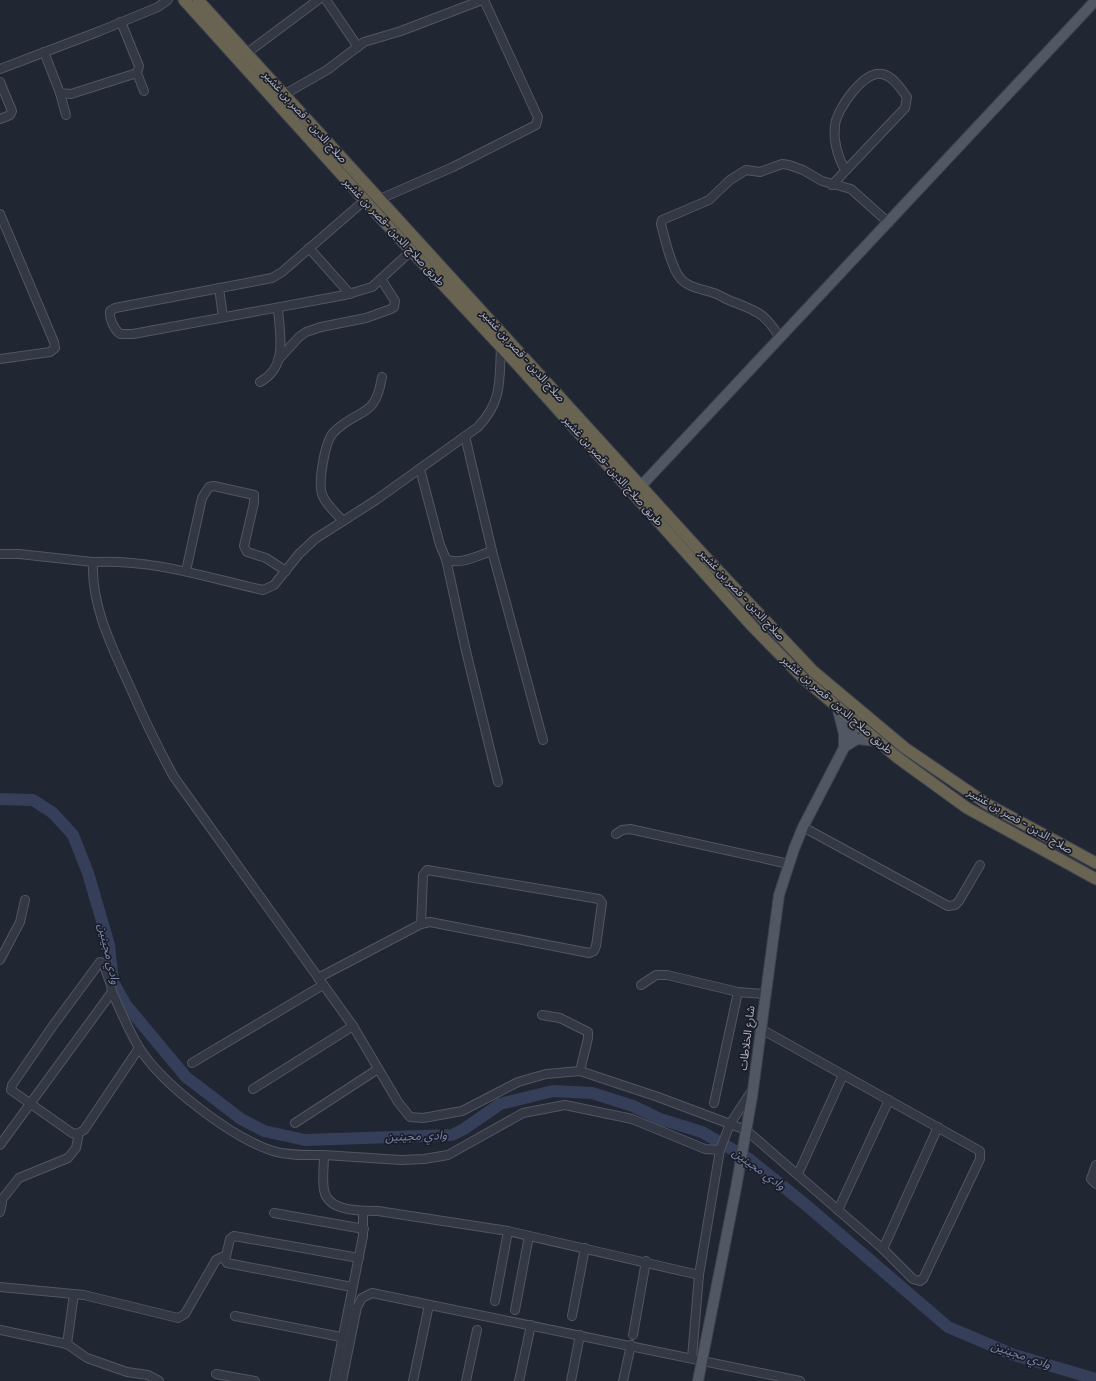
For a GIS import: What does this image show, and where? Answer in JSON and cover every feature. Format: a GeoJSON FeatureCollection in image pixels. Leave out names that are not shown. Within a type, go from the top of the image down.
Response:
{"type":"FeatureCollection","features":[{"type":"Feature","properties":{"kind":"highway","name":"طريق صلاح الدين -قصر بن غشير"},"geometry":{"type":"LineString","coordinates":[[184,0],[365,200],[501,347],[752,626],[803,678],[877,741],[967,808],[1096,879]]}},
{"type":"Feature","properties":{"kind":"highway","name":"صلاح الدين - قصر بن غشير"},"geometry":{"type":"LineString","coordinates":[[198,0],[710,562],[814,671],[905,748],[987,804],[1096,863]]}},
{"type":"Feature","properties":{"kind":"highway"},"geometry":{"type":"LineString","coordinates":[[803,678],[814,671]]}},
{"type":"Feature","properties":{"kind":"main road"},"geometry":{"type":"LineString","coordinates":[[642,486],[1096,0]]}},
{"type":"Feature","properties":{"kind":"main road"},"geometry":{"type":"LineString","coordinates":[[837,706],[844,734],[844,747]]}},
{"type":"Feature","properties":{"kind":"main road","name":"شارع الخلاطات"},"geometry":{"type":"LineString","coordinates":[[698,1381],[743,1151],[753,1088],[777,907],[789,864],[803,827],[862,713]]}},
{"type":"Feature","properties":{"kind":"main road"},"geometry":{"type":"LineString","coordinates":[[844,747],[857,739],[877,741]]}},
{"type":"Feature","properties":{"kind":"street"},"geometry":{"type":"LineString","coordinates":[[0,69],[121,22],[168,0]]}},
{"type":"Feature","properties":{"kind":"street"},"geometry":{"type":"LineString","coordinates":[[247,53],[318,0]]}},
{"type":"Feature","properties":{"kind":"street"},"geometry":{"type":"LineString","coordinates":[[326,0],[358,47]]}},
{"type":"Feature","properties":{"kind":"street"},"geometry":{"type":"LineString","coordinates":[[285,94],[327,70],[364,42],[400,31],[483,0],[538,117],[536,125],[453,168],[380,199]]}},
{"type":"Feature","properties":{"kind":"street"},"geometry":{"type":"LineString","coordinates":[[121,22],[139,66],[137,73],[144,91]]}},
{"type":"Feature","properties":{"kind":"street"},"geometry":{"type":"LineString","coordinates":[[44,52],[60,93],[66,115]]}},
{"type":"Feature","properties":{"kind":"street"},"geometry":{"type":"LineString","coordinates":[[60,93],[71,94],[137,73]]}},
{"type":"Feature","properties":{"kind":"street"},"geometry":{"type":"LineString","coordinates":[[832,184],[905,108],[907,97],[894,81],[884,74],[872,75],[861,84],[842,107],[837,117],[835,138],[838,156],[845,170]]}},
{"type":"Feature","properties":{"kind":"street"},"geometry":{"type":"LineString","coordinates":[[0,82],[12,111],[10,116],[0,119]]}},
{"type":"Feature","properties":{"kind":"street"},"geometry":{"type":"LineString","coordinates":[[780,338],[772,324],[752,309],[726,299],[716,293],[699,289],[681,279],[673,262],[661,224],[662,220],[709,200],[730,180],[746,170],[760,172],[782,164],[789,165],[822,181],[856,192],[889,223]]}},
{"type":"Feature","properties":{"kind":"street"},"geometry":{"type":"LineString","coordinates":[[365,200],[282,272],[272,278],[115,308],[110,311],[110,316],[115,330],[120,334],[125,335],[223,317],[278,309],[350,294],[372,287],[412,251]]}},
{"type":"Feature","properties":{"kind":"street"},"geometry":{"type":"LineString","coordinates":[[0,214],[55,348],[50,352],[0,359]]}},
{"type":"Feature","properties":{"kind":"street"},"geometry":{"type":"LineString","coordinates":[[309,248],[350,294]]}},
{"type":"Feature","properties":{"kind":"street"},"geometry":{"type":"LineString","coordinates":[[278,360],[299,337],[306,332],[321,327],[366,318],[394,307],[395,301],[381,279]]}},
{"type":"Feature","properties":{"kind":"street"},"geometry":{"type":"LineString","coordinates":[[219,288],[223,317]]}},
{"type":"Feature","properties":{"kind":"street"},"geometry":{"type":"LineString","coordinates":[[260,382],[275,371],[278,360],[281,342],[278,309]]}},
{"type":"Feature","properties":{"kind":"street"},"geometry":{"type":"LineString","coordinates":[[0,554],[19,554],[93,562],[130,562],[186,571],[263,590],[274,585],[299,554],[315,540],[376,500],[478,427],[495,404],[498,393],[501,347]]}},
{"type":"Feature","properties":{"kind":"street"},"geometry":{"type":"LineString","coordinates":[[343,521],[322,494],[321,481],[326,446],[332,433],[373,405],[379,394],[382,377]]}},
{"type":"Feature","properties":{"kind":"street"},"geometry":{"type":"LineString","coordinates":[[465,436],[492,551],[543,740]]}},
{"type":"Feature","properties":{"kind":"street"},"geometry":{"type":"LineString","coordinates":[[420,468],[440,545],[446,559],[466,651],[498,782]]}},
{"type":"Feature","properties":{"kind":"street"},"geometry":{"type":"LineString","coordinates":[[186,571],[202,498],[209,488],[214,486],[254,496],[254,503],[244,546],[247,552],[266,558],[286,571]]}},
{"type":"Feature","properties":{"kind":"street"},"geometry":{"type":"LineString","coordinates":[[446,559],[450,562],[468,559],[492,551]]}},
{"type":"Feature","properties":{"kind":"street"},"geometry":{"type":"LineString","coordinates":[[93,562],[92,580],[98,607],[107,633],[114,653],[159,751],[174,777],[353,1026],[406,1114],[414,1118],[462,1112],[518,1082],[546,1074],[580,1071],[658,1097],[746,1130],[798,1174],[882,1249],[913,1279],[920,1281],[926,1276],[981,1154],[975,1147],[761,1029]]}},
{"type":"Feature","properties":{"kind":"street"},"geometry":{"type":"LineString","coordinates":[[803,827],[948,906],[955,905],[959,901],[980,866]]}},
{"type":"Feature","properties":{"kind":"street"},"geometry":{"type":"LineString","coordinates":[[616,834],[622,830],[630,829],[789,864]]}},
{"type":"Feature","properties":{"kind":"street"},"geometry":{"type":"LineString","coordinates":[[192,1063],[320,981],[421,924],[433,922],[589,953],[594,951],[596,946],[602,903],[600,899],[430,870],[425,872],[424,875],[421,924]]}},
{"type":"Feature","properties":{"kind":"street"},"geometry":{"type":"LineString","coordinates":[[0,960],[20,922],[25,900]]}},
{"type":"Feature","properties":{"kind":"street"},"geometry":{"type":"LineString","coordinates":[[139,1048],[84,1130],[79,1133],[72,1133],[11,1090],[12,1085],[56,1021],[100,962],[103,963],[112,985],[112,992],[139,1048],[160,1073],[208,1114],[243,1137],[273,1151],[288,1154],[324,1156],[401,1160],[424,1159],[448,1155],[523,1112],[565,1105],[632,1119],[705,1149],[720,1150]]}},
{"type":"Feature","properties":{"kind":"street"},"geometry":{"type":"LineString","coordinates":[[641,986],[656,976],[668,975],[738,992],[765,994]]}},
{"type":"Feature","properties":{"kind":"street"},"geometry":{"type":"LineString","coordinates":[[0,1146],[112,992]]}},
{"type":"Feature","properties":{"kind":"street"},"geometry":{"type":"LineString","coordinates":[[714,1103],[738,992]]}},
{"type":"Feature","properties":{"kind":"street"},"geometry":{"type":"LineString","coordinates":[[542,1015],[560,1018],[588,1032],[588,1038],[580,1071]]}},
{"type":"Feature","properties":{"kind":"street"},"geometry":{"type":"LineString","coordinates":[[253,1089],[353,1026]]}},
{"type":"Feature","properties":{"kind":"street"},"geometry":{"type":"LineString","coordinates":[[295,1123],[378,1069]]}},
{"type":"Feature","properties":{"kind":"street"},"geometry":{"type":"LineString","coordinates":[[798,1174],[843,1075]]}},
{"type":"Feature","properties":{"kind":"street"},"geometry":{"type":"LineString","coordinates":[[692,1358],[699,1275],[720,1150],[730,1124],[753,1088]]}},
{"type":"Feature","properties":{"kind":"street"},"geometry":{"type":"LineString","coordinates":[[838,1210],[889,1100]]}},
{"type":"Feature","properties":{"kind":"street"},"geometry":{"type":"LineString","coordinates":[[882,1249],[938,1127]]}},
{"type":"Feature","properties":{"kind":"street"},"geometry":{"type":"LineString","coordinates":[[0,1212],[0,1201],[19,1178],[68,1158],[76,1148],[79,1133]]}},
{"type":"Feature","properties":{"kind":"street"},"geometry":{"type":"LineString","coordinates":[[324,1156],[323,1185],[328,1198],[338,1206],[363,1211],[414,1216],[508,1231],[699,1275]]}},
{"type":"Feature","properties":{"kind":"street"},"geometry":{"type":"LineString","coordinates":[[1096,1165],[1091,1179],[1096,1184]]}},
{"type":"Feature","properties":{"kind":"street"},"geometry":{"type":"LineString","coordinates":[[334,1381],[341,1337],[364,1229],[363,1211]]}},
{"type":"Feature","properties":{"kind":"street"},"geometry":{"type":"LineString","coordinates":[[274,1213],[364,1229]]}},
{"type":"Feature","properties":{"kind":"street"},"geometry":{"type":"LineString","coordinates":[[494,1301],[508,1231]]}},
{"type":"Feature","properties":{"kind":"street"},"geometry":{"type":"LineString","coordinates":[[352,1287],[227,1262],[225,1260],[226,1255],[230,1239],[234,1236],[358,1258]]}},
{"type":"Feature","properties":{"kind":"street"},"geometry":{"type":"LineString","coordinates":[[515,1310],[529,1236]]}},
{"type":"Feature","properties":{"kind":"street"},"geometry":{"type":"LineString","coordinates":[[572,1316],[585,1248]]}},
{"type":"Feature","properties":{"kind":"street"},"geometry":{"type":"LineString","coordinates":[[0,1287],[100,1298],[174,1318],[182,1318],[216,1260],[226,1255]]}},
{"type":"Feature","properties":{"kind":"street"},"geometry":{"type":"LineString","coordinates":[[633,1334],[646,1262]]}},
{"type":"Feature","properties":{"kind":"street"},"geometry":{"type":"LineString","coordinates":[[342,1381],[355,1311],[362,1298],[372,1293],[631,1345],[800,1381]]}},
{"type":"Feature","properties":{"kind":"street"},"geometry":{"type":"LineString","coordinates":[[67,1344],[74,1294]]}},
{"type":"Feature","properties":{"kind":"street"},"geometry":{"type":"LineString","coordinates":[[412,1381],[430,1305]]}},
{"type":"Feature","properties":{"kind":"street"},"geometry":{"type":"LineString","coordinates":[[235,1316],[341,1337]]}},
{"type":"Feature","properties":{"kind":"street"},"geometry":{"type":"LineString","coordinates":[[519,1381],[530,1325]]}},
{"type":"Feature","properties":{"kind":"street"},"geometry":{"type":"LineString","coordinates":[[0,1330],[67,1344],[87,1358],[159,1381]]}},
{"type":"Feature","properties":{"kind":"street"},"geometry":{"type":"LineString","coordinates":[[466,1381],[477,1330]]}},
{"type":"Feature","properties":{"kind":"street"},"geometry":{"type":"LineString","coordinates":[[571,1381],[580,1335]]}},
{"type":"Feature","properties":{"kind":"street"},"geometry":{"type":"LineString","coordinates":[[624,1381],[631,1345]]}},
{"type":"Feature","properties":{"kind":"street"},"geometry":{"type":"LineString","coordinates":[[216,1374],[255,1381]]}},
{"type":"Feature","properties":{"kind":"waterway","name":"وادي مجينين"},"geometry":{"type":"LineString","coordinates":[[0,799],[33,800],[53,813],[73,835],[88,873],[109,945],[113,982],[126,1005],[186,1077],[241,1119],[264,1131],[305,1140],[452,1135],[464,1129],[500,1104],[553,1091],[592,1093],[633,1106],[660,1119],[702,1132],[749,1159],[806,1205],[948,1327],[1014,1355],[1096,1379]]}}]}
